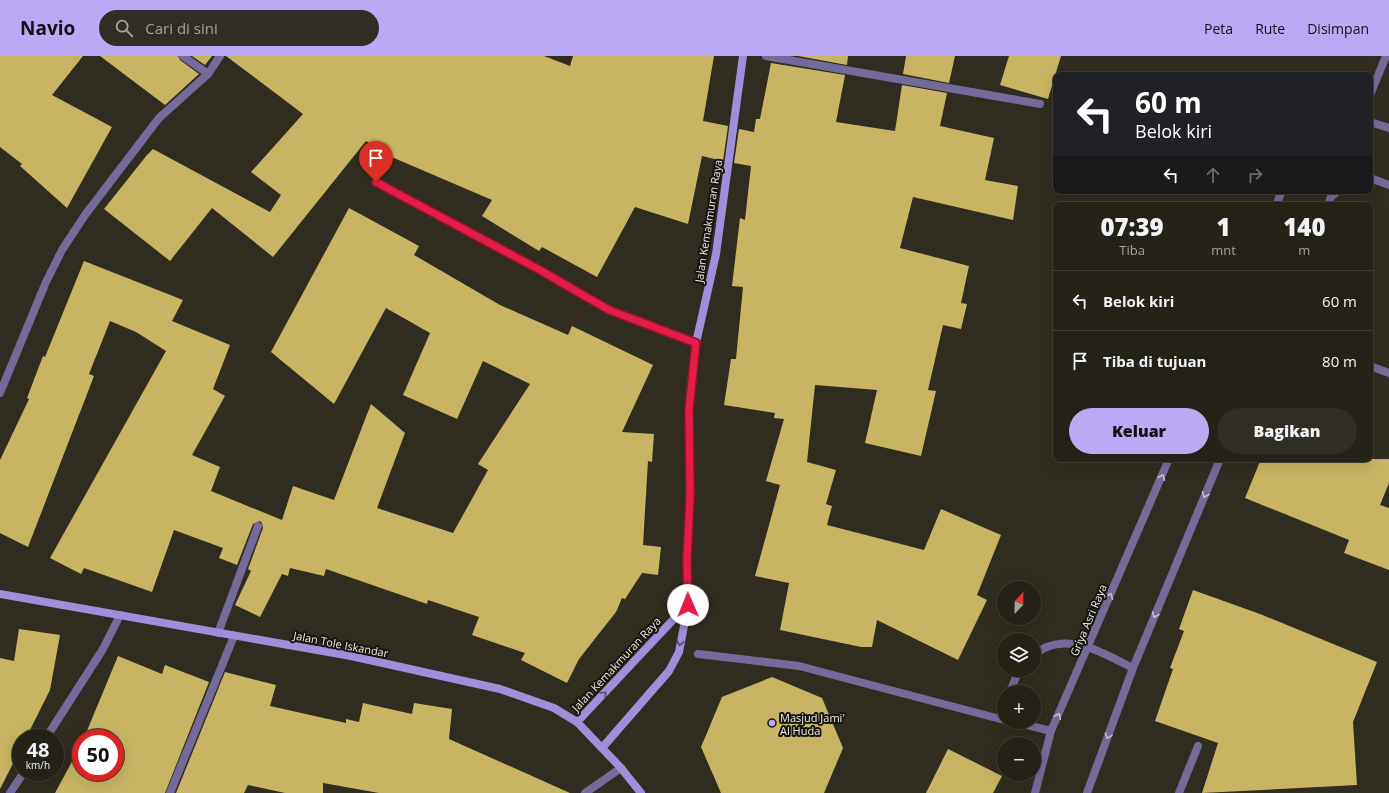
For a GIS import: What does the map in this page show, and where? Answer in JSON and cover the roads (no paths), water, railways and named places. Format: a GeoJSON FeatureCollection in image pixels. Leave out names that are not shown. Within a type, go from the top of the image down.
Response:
{"type":"FeatureCollection","features":[{"type":"Feature","properties":{"kind":"main road","name":"Jalan Kemakmuran Raya"},"geometry":{"type":"LineString","coordinates":[[602,748],[669,671],[679,652],[688,605],[687,559],[690,496],[689,409],[696,343],[716,254],[743,56]]}},
{"type":"Feature","properties":{"kind":"main road","name":"Jalan Tole Iskandar"},"geometry":{"type":"LineString","coordinates":[[0,594],[351,656],[500,689],[554,708],[577,722],[621,768],[641,793]]}},
{"type":"Feature","properties":{"kind":"main road","name":"Jalan Kemakmuran Raya"},"geometry":{"type":"LineString","coordinates":[[577,722],[688,605]]}},
{"type":"Feature","properties":{"kind":"street"},"geometry":{"type":"LineString","coordinates":[[183,56],[208,74]]}},
{"type":"Feature","properties":{"kind":"street"},"geometry":{"type":"LineString","coordinates":[[0,392],[46,282],[62,250],[85,215],[159,118],[208,74],[220,56]]}},
{"type":"Feature","properties":{"kind":"street"},"geometry":{"type":"LineString","coordinates":[[766,56],[1040,104]]}},
{"type":"Feature","properties":{"kind":"street"},"geometry":{"type":"LineString","coordinates":[[1373,88],[1386,56]]}},
{"type":"Feature","properties":{"kind":"street"},"geometry":{"type":"LineString","coordinates":[[1373,123],[1389,128]]}},
{"type":"Feature","properties":{"kind":"street"},"geometry":{"type":"LineString","coordinates":[[1373,179],[1389,185]]}},
{"type":"Feature","properties":{"kind":"street"},"geometry":{"type":"LineString","coordinates":[[376,182],[538,269],[609,310],[696,343]]}},
{"type":"Feature","properties":{"kind":"street"},"geometry":{"type":"LineString","coordinates":[[1373,367],[1389,373]]}},
{"type":"Feature","properties":{"kind":"street","name":"Griya Asri Raya"},"geometry":{"type":"LineString","coordinates":[[1035,793],[1051,731],[1168,462]]}},
{"type":"Feature","properties":{"kind":"street"},"geometry":{"type":"LineString","coordinates":[[1087,793],[1133,668],[1219,462]]}},
{"type":"Feature","properties":{"kind":"street"},"geometry":{"type":"LineString","coordinates":[[218,633],[258,526]]}},
{"type":"Feature","properties":{"kind":"street"},"geometry":{"type":"LineString","coordinates":[[52,729],[103,649],[120,615]]}},
{"type":"Feature","properties":{"kind":"street"},"geometry":{"type":"LineString","coordinates":[[170,793],[234,636]]}},
{"type":"Feature","properties":{"kind":"street"},"geometry":{"type":"LineString","coordinates":[[1041,651],[1047,647],[1066,644],[1088,647],[1133,668]]}},
{"type":"Feature","properties":{"kind":"street"},"geometry":{"type":"LineString","coordinates":[[698,654],[799,666],[997,718]]}},
{"type":"Feature","properties":{"kind":"street"},"geometry":{"type":"LineString","coordinates":[[1041,729],[1051,731]]}},
{"type":"Feature","properties":{"kind":"street"},"geometry":{"type":"LineString","coordinates":[[1179,793],[1198,746]]}},
{"type":"Feature","properties":{"kind":"street"},"geometry":{"type":"LineString","coordinates":[[585,793],[621,768]]}},
{"type":"Feature","properties":{"kind":"street"},"geometry":{"type":"LineString","coordinates":[[10,793],[18,781]]}},
{"type":"Feature","properties":{"kind":"place","name":"Masjud Jami' Al Huda"},"geometry":{"type":"Point","coordinates":[772,723]}}]}
